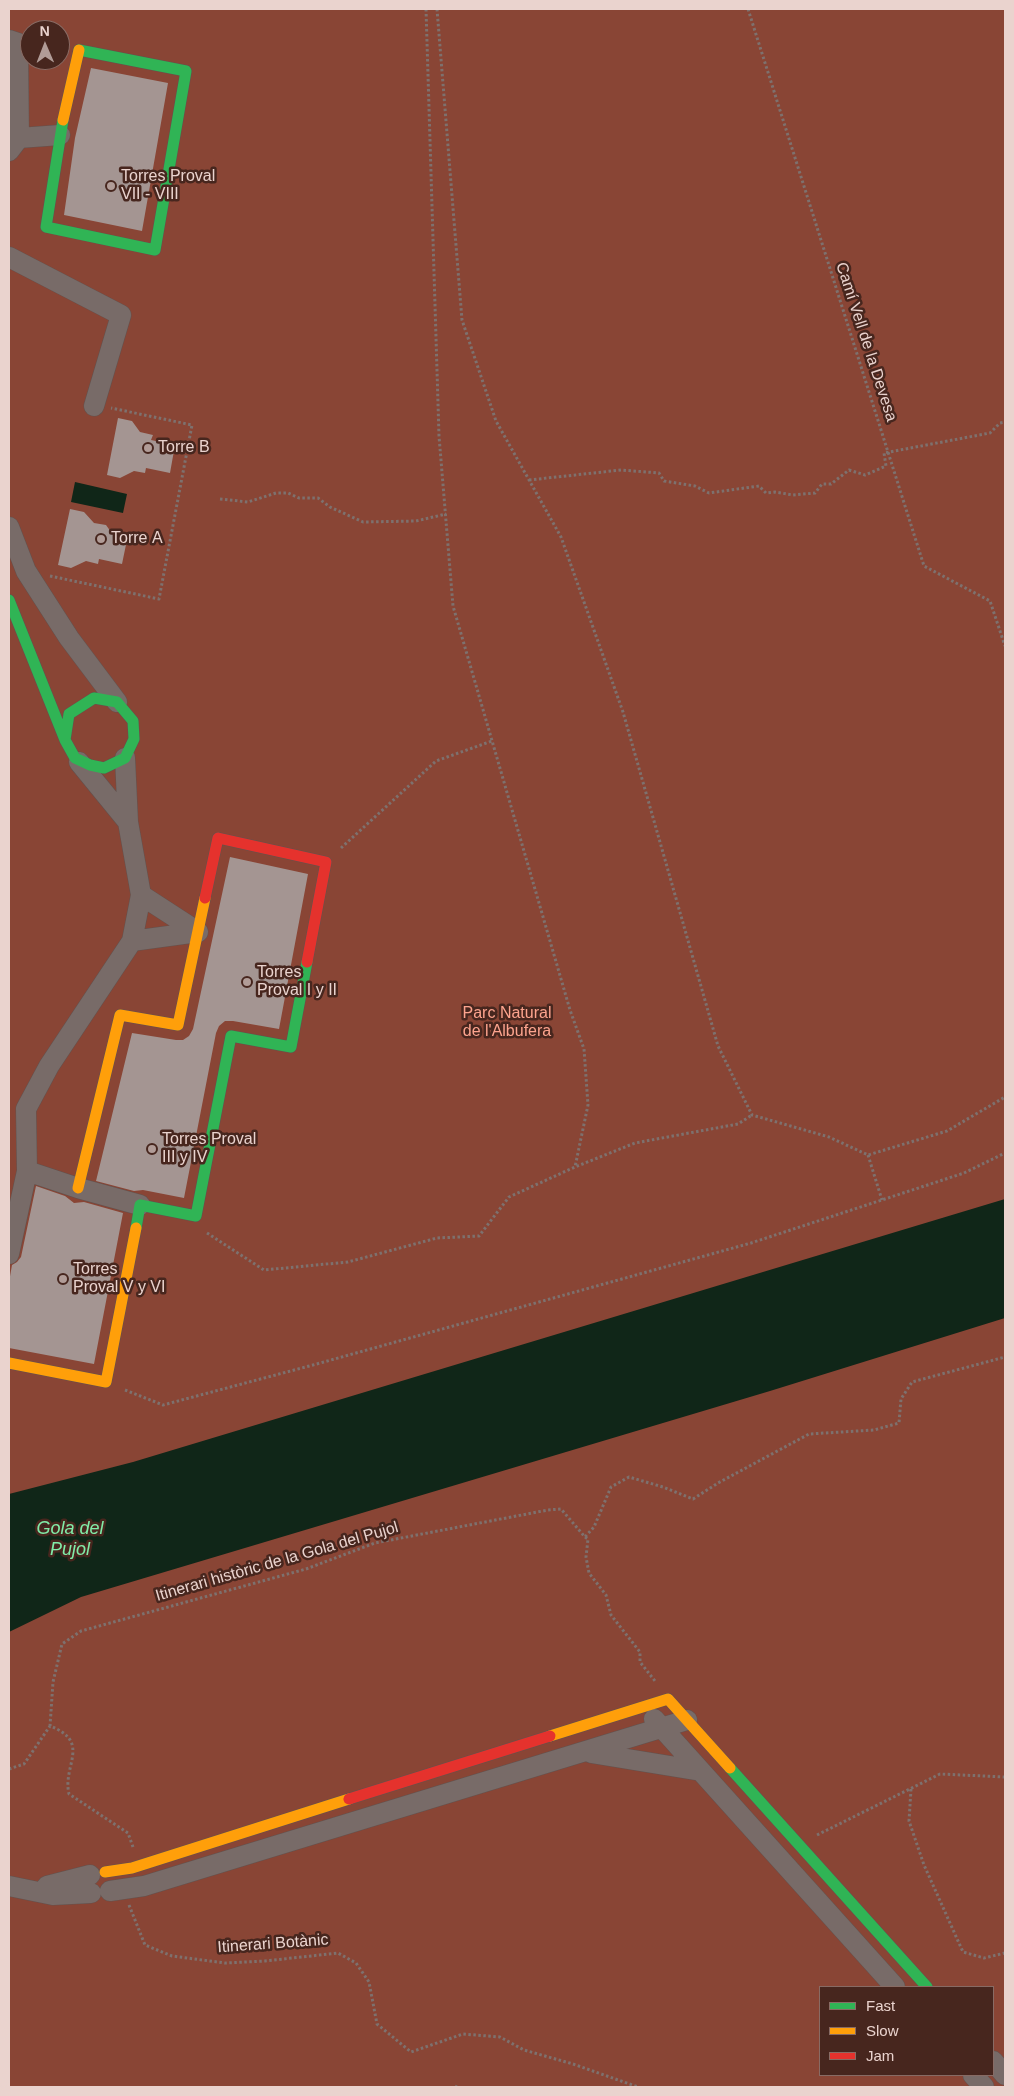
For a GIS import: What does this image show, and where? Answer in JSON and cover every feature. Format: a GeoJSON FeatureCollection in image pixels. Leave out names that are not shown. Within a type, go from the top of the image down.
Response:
{"type":"FeatureCollection","features":[{"type":"Feature","properties":{"kind":"street"},"geometry":{"type":"LineString","coordinates":[[9,40],[18,43],[14,145],[60,135]]}},
{"type":"Feature","properties":{"kind":"street"},"geometry":{"type":"LineString","coordinates":[[79,50],[186,71],[155,250],[46,227],[60,135],[79,50]]}},
{"type":"Feature","properties":{"kind":"street"},"geometry":{"type":"LineString","coordinates":[[9,258],[121,315],[100,407]]}},
{"type":"Feature","properties":{"kind":"street"},"geometry":{"type":"LineString","coordinates":[[9,527],[26,571],[69,638],[133,721],[134,739],[125,758],[128,822],[141,895],[132,941],[49,1066],[26,1109],[27,1171],[9,1254]]}},
{"type":"Feature","properties":{"kind":"street"},"geometry":{"type":"LineString","coordinates":[[9,600],[70,752],[128,822]]}},
{"type":"Feature","properties":{"kind":"street"},"geometry":{"type":"LineString","coordinates":[[64,740],[69,714],[94,698],[117,702]]}},
{"type":"Feature","properties":{"kind":"street"},"geometry":{"type":"LineString","coordinates":[[79,762],[104,768],[125,758]]}},
{"type":"Feature","properties":{"kind":"street"},"geometry":{"type":"LineString","coordinates":[[27,1171],[78,1188],[140,1205],[196,1216],[231,1036],[291,1047],[326,862],[218,838],[178,1025],[120,1015],[78,1188]]}},
{"type":"Feature","properties":{"kind":"street"},"geometry":{"type":"LineString","coordinates":[[141,895],[198,932]]}},
{"type":"Feature","properties":{"kind":"street"},"geometry":{"type":"LineString","coordinates":[[132,941],[198,932]]}},
{"type":"Feature","properties":{"kind":"street"},"geometry":{"type":"LineString","coordinates":[[9,1363],[106,1382],[140,1205]]}},
{"type":"Feature","properties":{"kind":"street"},"geometry":{"type":"LineString","coordinates":[[9,1886],[53,1894],[99,1883],[139,1866],[668,1699],[926,1986]]}},
{"type":"Feature","properties":{"kind":"street"},"geometry":{"type":"LineString","coordinates":[[643,1707],[894,1986]]}},
{"type":"Feature","properties":{"kind":"street"},"geometry":{"type":"LineString","coordinates":[[99,1883],[146,1892],[687,1720]]}},
{"type":"Feature","properties":{"kind":"street"},"geometry":{"type":"LineString","coordinates":[[586,1752],[701,1771]]}},
{"type":"Feature","properties":{"kind":"street"},"geometry":{"type":"LineString","coordinates":[[994,2062],[1005,2075]]}},
{"type":"Feature","properties":{"kind":"street"},"geometry":{"type":"LineString","coordinates":[[974,2076],[984,2087]]}},
{"type":"Feature","properties":{"kind":"path"},"geometry":{"type":"LineString","coordinates":[[426,9],[439,436],[453,606],[570,1010],[584,1049],[588,1105],[575,1167]]}},
{"type":"Feature","properties":{"kind":"path"},"geometry":{"type":"LineString","coordinates":[[437,9],[462,320],[496,421],[562,537],[623,712],[718,1046],[752,1115],[829,1137],[868,1155],[947,1131],[1005,1096]]}},
{"type":"Feature","properties":{"kind":"path","name":"Camí Vell de la Devesa"},"geometry":{"type":"LineString","coordinates":[[748,9],[924,566],[990,601],[1005,646]]}},
{"type":"Feature","properties":{"kind":"path"},"geometry":{"type":"LineString","coordinates":[[44,575],[159,598],[192,425],[100,407]]}},
{"type":"Feature","properties":{"kind":"path"},"geometry":{"type":"LineString","coordinates":[[529,480],[621,470],[658,473],[664,481],[695,486],[709,493],[759,486],[766,493],[808,494],[815,493],[822,484],[830,484],[850,470],[865,475],[886,466],[884,453],[990,433],[1005,422]]}},
{"type":"Feature","properties":{"kind":"path"},"geometry":{"type":"LineString","coordinates":[[220,498],[248,502],[276,493],[288,493],[299,498],[318,498],[330,507],[363,522],[416,521],[446,514]]}},
{"type":"Feature","properties":{"kind":"path"},"geometry":{"type":"LineString","coordinates":[[326,862],[436,761],[492,741]]}},
{"type":"Feature","properties":{"kind":"path"},"geometry":{"type":"LineString","coordinates":[[196,1216],[202,1230],[264,1270],[348,1262],[437,1238],[479,1236],[509,1197],[575,1167],[635,1143],[738,1124],[752,1115]]}},
{"type":"Feature","properties":{"kind":"path"},"geometry":{"type":"LineString","coordinates":[[106,1382],[163,1404],[313,1365],[751,1242],[964,1174],[1005,1153]]}},
{"type":"Feature","properties":{"kind":"path"},"geometry":{"type":"LineString","coordinates":[[868,1155],[882,1200]]}},
{"type":"Feature","properties":{"kind":"path"},"geometry":{"type":"LineString","coordinates":[[668,1699],[640,1662],[640,1652],[611,1615],[606,1595],[589,1573],[586,1557],[588,1539],[585,1537],[594,1526],[606,1503],[611,1487],[629,1477],[694,1499],[718,1483],[809,1434],[874,1430],[899,1423],[901,1399],[912,1382],[1005,1357]]}},
{"type":"Feature","properties":{"kind":"path","name":"Itinerari històric de la Gola del Pujol"},"geometry":{"type":"LineString","coordinates":[[50,1726],[53,1682],[62,1644],[81,1631],[306,1569],[375,1543],[548,1510],[560,1509],[585,1537]]}},
{"type":"Feature","properties":{"kind":"path"},"geometry":{"type":"LineString","coordinates":[[9,1769],[24,1764],[50,1726],[64,1732],[70,1740],[74,1753],[66,1784],[69,1794],[128,1833],[139,1866]]}},
{"type":"Feature","properties":{"kind":"path"},"geometry":{"type":"LineString","coordinates":[[798,1844],[940,1774],[1005,1777]]}},
{"type":"Feature","properties":{"kind":"path"},"geometry":{"type":"LineString","coordinates":[[911,1788],[909,1821],[924,1866],[962,1952],[984,1958],[1005,1953]]}},
{"type":"Feature","properties":{"kind":"path","name":"Itinerari Botànic"},"geometry":{"type":"LineString","coordinates":[[146,1892],[129,1905],[145,1945],[172,1956],[225,1963],[338,1953],[356,1963],[369,1982],[377,2024],[411,2052],[463,2034],[500,2037],[524,2050],[573,2064],[638,2087]]}},
{"type":"Feature","properties":{"kind":"green space","name":"Parc Natural de l'Albufera"},"geometry":{"type":"Polygon","coordinates":[[[9,9],[1005,9],[1005,2087],[9,2087],[9,9]]]}},
{"type":"Feature","properties":{"kind":"water"},"geometry":{"type":"Polygon","coordinates":[[[75,482],[127,494],[123,513],[71,502],[75,482]]]}},
{"type":"Feature","properties":{"kind":"water","name":"Gola del Pujol"},"geometry":{"type":"Polygon","coordinates":[[[1005,1199],[1005,1318],[770,1391],[81,1597],[9,1632],[9,1494],[133,1462],[1005,1199]]]}},
{"type":"Feature","properties":{"kind":"building","name":"Torres Proval VII - VIII"},"geometry":{"type":"Polygon","coordinates":[[[91,68],[168,83],[142,231],[64,215],[75,138],[91,68]]]}},
{"type":"Feature","properties":{"kind":"building","name":"Torre B"},"geometry":{"type":"Polygon","coordinates":[[[118,418],[132,421],[140,432],[153,435],[151,440],[175,445],[170,473],[146,468],[145,473],[134,471],[120,478],[107,475],[118,418]]]}},
{"type":"Feature","properties":{"kind":"building","name":"Torre A"},"geometry":{"type":"Polygon","coordinates":[[[70,509],[84,512],[94,523],[106,525],[111,532],[128,535],[122,564],[99,559],[98,564],[86,561],[71,568],[58,565],[70,509]]]}},
{"type":"Feature","properties":{"kind":"building"},"geometry":{"type":"Polygon","coordinates":[[[230,857],[308,874],[279,1029],[233,1021],[225,1021],[219,1026],[216,1033],[184,1198],[143,1190],[134,1191],[96,1181],[132,1033],[183,1040],[189,1036],[193,1029],[230,857]]]}},
{"type":"Feature","properties":{"kind":"building","name":"Torres Proval V y VI"},"geometry":{"type":"Polygon","coordinates":[[[36,1186],[65,1196],[74,1203],[84,1202],[123,1213],[94,1364],[9,1348],[9,1282],[12,1265],[21,1257],[36,1186]]]}},
{"type":"Feature","properties":{"kind":"traffic: fast"},"geometry":{"type":"LineString","coordinates":[[63,120],[46,227],[155,250],[186,71],[79,50]]}},
{"type":"Feature","properties":{"kind":"traffic: fast"},"geometry":{"type":"LineString","coordinates":[[9,600],[65,740],[75,758],[90,765],[104,768],[125,758],[134,739],[133,721],[117,702],[94,698],[69,714],[65,740]]}},
{"type":"Feature","properties":{"kind":"traffic: fast"},"geometry":{"type":"LineString","coordinates":[[136,1228],[140,1205],[196,1216],[231,1036],[291,1047],[307,962]]}},
{"type":"Feature","properties":{"kind":"traffic: fast"},"geometry":{"type":"LineString","coordinates":[[730,1768],[926,1986]]}},
{"type":"Feature","properties":{"kind":"traffic: slow"},"geometry":{"type":"LineString","coordinates":[[63,120],[79,50]]}},
{"type":"Feature","properties":{"kind":"traffic: slow"},"geometry":{"type":"LineString","coordinates":[[78,1188],[120,1015],[178,1025],[205,898]]}},
{"type":"Feature","properties":{"kind":"traffic: slow"},"geometry":{"type":"LineString","coordinates":[[9,1363],[106,1382],[136,1228]]}},
{"type":"Feature","properties":{"kind":"traffic: slow"},"geometry":{"type":"LineString","coordinates":[[550,1736],[668,1699],[730,1768]]}},
{"type":"Feature","properties":{"kind":"traffic: slow"},"geometry":{"type":"LineString","coordinates":[[105,1872],[132,1868],[349,1799]]}},
{"type":"Feature","properties":{"kind":"traffic: jam"},"geometry":{"type":"LineString","coordinates":[[205,898],[218,838],[326,862],[307,962]]}},
{"type":"Feature","properties":{"kind":"traffic: jam"},"geometry":{"type":"LineString","coordinates":[[349,1799],[550,1736]]}},
{"type":"Feature","properties":{"kind":"place","name":"Torres Proval VII - VIII"},"geometry":{"type":"Point","coordinates":[111,186]}},
{"type":"Feature","properties":{"kind":"place","name":"Torre B"},"geometry":{"type":"Point","coordinates":[148,448]}},
{"type":"Feature","properties":{"kind":"place","name":"Torre A"},"geometry":{"type":"Point","coordinates":[101,539]}},
{"type":"Feature","properties":{"kind":"place","name":"Torres Proval I y II"},"geometry":{"type":"Point","coordinates":[247,982]}},
{"type":"Feature","properties":{"kind":"place","name":"Torres Proval III y IV"},"geometry":{"type":"Point","coordinates":[152,1149]}},
{"type":"Feature","properties":{"kind":"place","name":"Torres Proval V y VI"},"geometry":{"type":"Point","coordinates":[63,1279]}}]}
